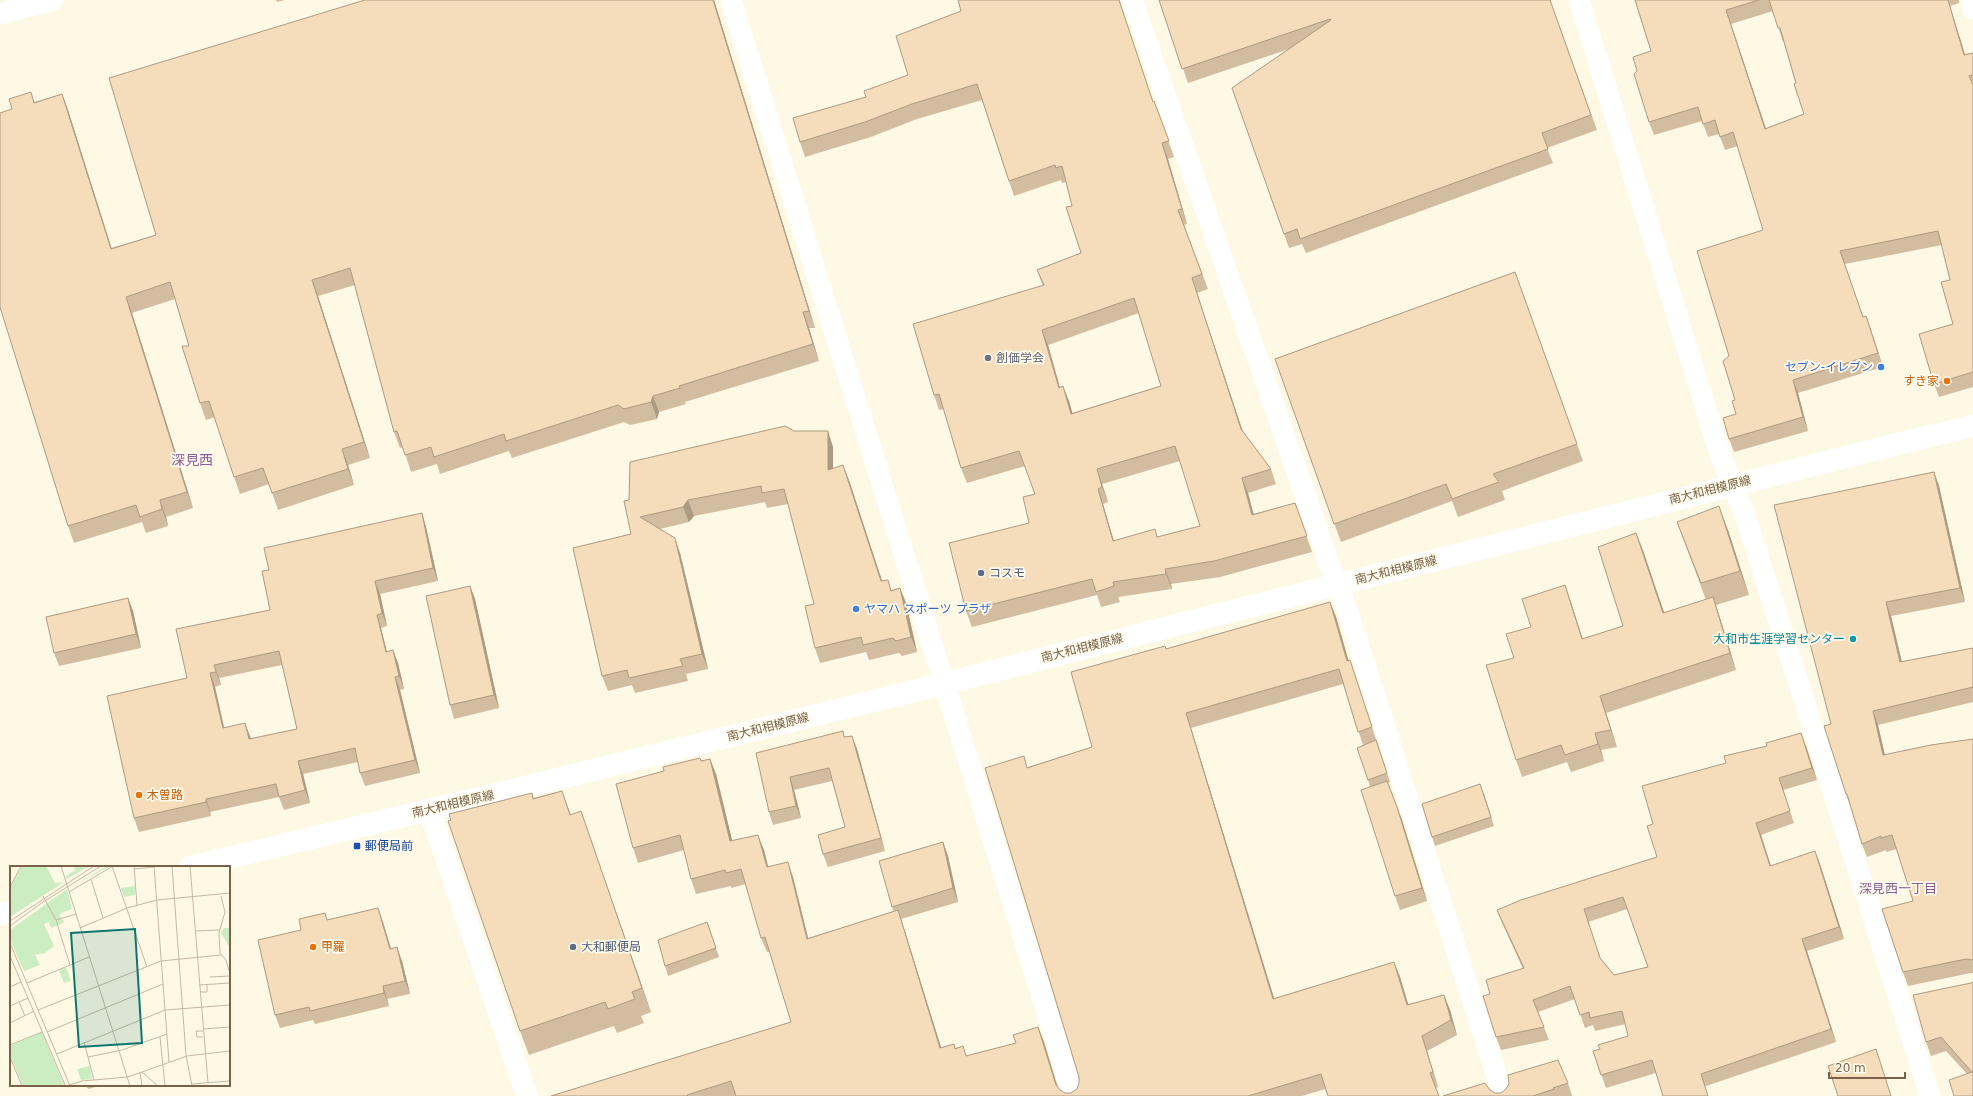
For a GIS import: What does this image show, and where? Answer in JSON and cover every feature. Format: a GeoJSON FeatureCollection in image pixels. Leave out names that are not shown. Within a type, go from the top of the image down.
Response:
{"type":"FeatureCollection","features":[{"type":"Feature","properties":{"kind":"street"},"geometry":{"type":"LineString","coordinates":[[0,14],[53,0]]}},
{"type":"Feature","properties":{"kind":"street"},"geometry":{"type":"LineString","coordinates":[[731,0],[1074,1096]]}},
{"type":"Feature","properties":{"kind":"street"},"geometry":{"type":"LineString","coordinates":[[1132,0],[1338,585],[1502,1096]]}},
{"type":"Feature","properties":{"kind":"street"},"geometry":{"type":"LineString","coordinates":[[1579,0],[1720,454],[1747,523],[1930,1096]]}},
{"type":"Feature","properties":{"kind":"street"},"geometry":{"type":"LineString","coordinates":[[1971,0],[1973,9]]}},
{"type":"Feature","properties":{"kind":"street","name":"南大和相模原線"},"geometry":{"type":"LineString","coordinates":[[194,866],[429,810],[944,683],[1973,426]]}},
{"type":"Feature","properties":{"kind":"street"},"geometry":{"type":"LineString","coordinates":[[429,810],[527,1096]]}},
{"type":"Feature","properties":{"kind":"street"},"geometry":{"type":"LineString","coordinates":[[0,914],[10,912]]}},
{"type":"Feature","properties":{"kind":"street"},"geometry":{"type":"LineString","coordinates":[[1899,1000],[1921,995]]}},
{"type":"Feature","properties":{"kind":"building"},"geometry":{"type":"Polygon","coordinates":[[[365,0],[713,0],[809,311],[803,312],[813,344],[679,386],[680,388],[653,396],[651,402],[624,409],[618,405],[506,441],[504,434],[434,457],[431,447],[405,455],[397,431],[394,432],[350,268],[312,280],[364,442],[342,449],[348,469],[272,493],[263,468],[234,477],[209,401],[200,403],[182,346],[189,346],[170,282],[126,297],[187,492],[160,500],[162,509],[140,517],[136,505],[68,526],[0,307],[0,113],[12,109],[9,99],[31,92],[34,103],[62,94],[111,249],[156,235],[109,78],[365,0]]]}},
{"type":"Feature","properties":{"kind":"building"},"geometry":{"type":"Polygon","coordinates":[[[958,0],[1119,0],[1153,102],[1154,101],[1169,141],[1162,143],[1182,209],[1178,210],[1202,274],[1192,278],[1241,429],[1271,469],[1242,478],[1252,515],[1295,503],[1307,536],[1214,561],[1165,569],[1166,574],[1113,582],[1114,586],[1096,592],[1092,579],[966,611],[949,543],[1029,523],[1023,497],[1035,494],[1019,451],[961,468],[939,394],[934,395],[913,324],[1044,285],[1037,270],[1081,253],[1066,207],[1072,206],[1062,166],[1056,168],[1055,165],[1009,181],[977,84],[912,104],[865,122],[800,142],[793,118],[866,97],[864,91],[908,75],[896,36],[961,11],[958,0]],[[1134,298],[1042,330],[1059,388],[1063,386],[1071,414],[1161,386],[1134,298]],[[1175,446],[1097,469],[1102,487],[1098,489],[1113,541],[1155,529],[1157,537],[1200,526],[1175,446]]]}},
{"type":"Feature","properties":{"kind":"building"},"geometry":{"type":"Polygon","coordinates":[[[1159,0],[1550,0],[1591,115],[1542,133],[1548,149],[1300,239],[1297,229],[1284,234],[1232,88],[1331,20],[1330,19],[1182,69],[1159,0]]]}},
{"type":"Feature","properties":{"kind":"building"},"geometry":{"type":"Polygon","coordinates":[[[1635,0],[1759,0],[1726,10],[1765,129],[1804,114],[1794,84],[1796,83],[1780,28],[1778,28],[1769,0],[1948,0],[1964,55],[1973,53],[1973,75],[1969,76],[1973,85],[1973,372],[1934,384],[1919,334],[1953,324],[1941,282],[1950,280],[1938,231],[1840,251],[1863,317],[1866,316],[1878,353],[1793,380],[1803,417],[1729,439],[1723,418],[1736,414],[1732,401],[1735,400],[1723,361],[1729,356],[1697,251],[1763,230],[1733,132],[1720,137],[1715,120],[1703,124],[1698,107],[1649,122],[1634,74],[1637,71],[1633,57],[1651,51],[1635,0]]]}},
{"type":"Feature","properties":{"kind":"building"},"geometry":{"type":"Polygon","coordinates":[[[1515,272],[1577,444],[1493,474],[1499,482],[1452,499],[1446,484],[1334,524],[1275,359],[1515,272]]]}},
{"type":"Feature","properties":{"kind":"building"},"geometry":{"type":"Polygon","coordinates":[[[785,426],[794,431],[828,431],[828,470],[843,465],[881,581],[888,580],[891,591],[900,588],[911,637],[896,641],[893,638],[863,645],[861,637],[815,648],[805,606],[814,604],[784,489],[762,493],[761,486],[688,500],[683,507],[640,517],[675,538],[702,654],[680,659],[683,666],[629,678],[627,670],[602,676],[573,548],[631,534],[624,501],[629,500],[630,462],[785,426]]]}},
{"type":"Feature","properties":{"kind":"building"},"geometry":{"type":"Polygon","coordinates":[[[1934,472],[1960,588],[1886,602],[1900,662],[1973,648],[1973,687],[1873,711],[1883,755],[1931,745],[1973,739],[1973,960],[1966,959],[1903,972],[1882,909],[1913,901],[1892,835],[1881,838],[1881,836],[1862,844],[1824,726],[1831,724],[1774,505],[1934,472]]]}},
{"type":"Feature","properties":{"kind":"building"},"geometry":{"type":"Polygon","coordinates":[[[1719,506],[1740,571],[1701,583],[1677,522],[1719,506]]]}},
{"type":"Feature","properties":{"kind":"building"},"geometry":{"type":"Polygon","coordinates":[[[422,513],[433,568],[375,581],[382,613],[377,615],[386,652],[393,650],[399,676],[395,677],[415,760],[360,773],[355,748],[298,761],[305,790],[279,797],[276,784],[206,799],[206,802],[134,818],[107,696],[187,678],[176,629],[270,610],[262,571],[269,570],[264,548],[422,513]],[[279,651],[214,665],[216,672],[210,673],[223,728],[245,723],[249,739],[297,729],[279,651]]]}},
{"type":"Feature","properties":{"kind":"building"},"geometry":{"type":"Polygon","coordinates":[[[1636,533],[1663,613],[1713,597],[1730,653],[1600,696],[1611,730],[1595,733],[1598,744],[1565,755],[1561,745],[1516,760],[1486,665],[1514,658],[1506,634],[1531,627],[1522,599],[1565,585],[1582,639],[1623,626],[1598,547],[1636,533]]]}},
{"type":"Feature","properties":{"kind":"building"},"geometry":{"type":"Polygon","coordinates":[[[470,586],[494,695],[450,705],[426,596],[470,586]]]}},
{"type":"Feature","properties":{"kind":"building"},"geometry":{"type":"Polygon","coordinates":[[[128,598],[136,634],[54,653],[46,617],[128,598]]]}},
{"type":"Feature","properties":{"kind":"building"},"geometry":{"type":"Polygon","coordinates":[[[1330,602],[1347,661],[1350,660],[1372,727],[1358,732],[1339,669],[1186,713],[1273,999],[1394,962],[1407,1005],[1444,995],[1451,1020],[1422,1036],[1433,1072],[1430,1073],[1439,1096],[1328,1096],[1321,1074],[1248,1096],[736,1096],[731,1081],[687,1096],[551,1096],[791,1022],[765,937],[761,938],[741,869],[726,873],[725,870],[691,879],[680,835],[633,848],[616,784],[664,771],[663,767],[700,758],[701,761],[710,759],[730,841],[758,835],[767,867],[788,862],[807,939],[898,910],[940,1048],[954,1044],[955,1049],[963,1046],[966,1056],[1016,1043],[1013,1035],[1038,1027],[1056,1085],[1065,1093],[1071,1093],[1077,1089],[1079,1077],[985,768],[1024,756],[1027,768],[1092,747],[1071,672],[1165,646],[1166,649],[1330,602]]]}},
{"type":"Feature","properties":{"kind":"building"},"geometry":{"type":"Polygon","coordinates":[[[843,731],[844,737],[852,736],[881,838],[823,854],[818,835],[845,827],[829,768],[790,777],[796,806],[769,812],[756,753],[843,731]]]}},
{"type":"Feature","properties":{"kind":"building"},"geometry":{"type":"Polygon","coordinates":[[[1801,733],[1812,768],[1779,778],[1790,811],[1756,823],[1770,866],[1815,851],[1839,927],[1802,939],[1831,1029],[1701,1074],[1708,1096],[1663,1096],[1652,1060],[1601,1075],[1593,1051],[1600,1049],[1598,1045],[1628,1036],[1622,1011],[1590,1018],[1589,1012],[1580,1015],[1570,986],[1533,1000],[1544,1027],[1496,1037],[1483,996],[1490,994],[1486,980],[1524,968],[1497,910],[1521,900],[1657,857],[1647,826],[1653,824],[1642,786],[1726,763],[1724,756],[1767,746],[1766,743],[1801,733]],[[1623,897],[1584,909],[1600,958],[1614,975],[1648,967],[1623,897]]]}},
{"type":"Feature","properties":{"kind":"building"},"geometry":{"type":"Polygon","coordinates":[[[1376,740],[1387,773],[1368,780],[1357,748],[1376,740]]]}},
{"type":"Feature","properties":{"kind":"building"},"geometry":{"type":"Polygon","coordinates":[[[1387,781],[1397,807],[1422,888],[1395,896],[1361,790],[1387,781]]]}},
{"type":"Feature","properties":{"kind":"building"},"geometry":{"type":"Polygon","coordinates":[[[1480,784],[1491,817],[1432,837],[1422,804],[1480,784]]]}},
{"type":"Feature","properties":{"kind":"building"},"geometry":{"type":"Polygon","coordinates":[[[562,791],[570,815],[581,811],[642,988],[632,992],[635,999],[608,1009],[605,1002],[520,1031],[448,821],[451,820],[449,814],[532,793],[533,799],[562,791]]]}},
{"type":"Feature","properties":{"kind":"building"},"geometry":{"type":"Polygon","coordinates":[[[943,842],[953,888],[892,907],[879,861],[943,842]]]}},
{"type":"Feature","properties":{"kind":"building"},"geometry":{"type":"Polygon","coordinates":[[[378,908],[390,949],[397,947],[405,981],[383,986],[384,993],[310,1011],[309,1007],[275,1015],[258,940],[301,930],[299,919],[325,913],[327,920],[378,908]]]}},
{"type":"Feature","properties":{"kind":"building"},"geometry":{"type":"Polygon","coordinates":[[[707,922],[716,948],[665,966],[658,940],[707,922]]]}},
{"type":"Feature","properties":{"kind":"building"},"geometry":{"type":"Polygon","coordinates":[[[1973,982],[1973,1096],[1954,1096],[1949,1080],[1972,1072],[1941,1037],[1926,1042],[1913,995],[1973,982]]]}},
{"type":"Feature","properties":{"kind":"building"},"geometry":{"type":"Polygon","coordinates":[[[1876,1049],[1891,1096],[1838,1096],[1828,1066],[1876,1049]]]}},
{"type":"Feature","properties":{"kind":"building"},"geometry":{"type":"Polygon","coordinates":[[[1558,1060],[1568,1083],[1533,1096],[1443,1096],[1485,1083],[1490,1090],[1495,1093],[1501,1093],[1509,1084],[1508,1075],[1558,1060]]]}},
{"type":"Feature","properties":{"kind":"place","name":"創価学会"},"geometry":{"type":"Point","coordinates":[988,358]}},
{"type":"Feature","properties":{"kind":"place","name":"セブン-イレブン"},"geometry":{"type":"Point","coordinates":[1881,367]}},
{"type":"Feature","properties":{"kind":"place","name":"すき家"},"geometry":{"type":"Point","coordinates":[1947,381]}},
{"type":"Feature","properties":{"kind":"place","name":"コスモ"},"geometry":{"type":"Point","coordinates":[981,573]}},
{"type":"Feature","properties":{"kind":"place","name":"ヤマハ スポーツ プラザ"},"geometry":{"type":"Point","coordinates":[856,609]}},
{"type":"Feature","properties":{"kind":"place","name":"大和市生涯学習センター"},"geometry":{"type":"Point","coordinates":[1853,639]}},
{"type":"Feature","properties":{"kind":"place","name":"木曽路"},"geometry":{"type":"Point","coordinates":[139,795]}},
{"type":"Feature","properties":{"kind":"place","name":"郵便局前"},"geometry":{"type":"Point","coordinates":[357,846]}},
{"type":"Feature","properties":{"kind":"place","name":"甲羅"},"geometry":{"type":"Point","coordinates":[313,947]}},
{"type":"Feature","properties":{"kind":"place","name":"大和郵便局"},"geometry":{"type":"Point","coordinates":[573,947]}},
{"type":"Feature","properties":{"kind":"district","name":"深見西"},"geometry":{"type":"Point","coordinates":[192,460]}},
{"type":"Feature","properties":{"kind":"district","name":"深見西一丁目"},"geometry":{"type":"Point","coordinates":[1898,888]}}]}
